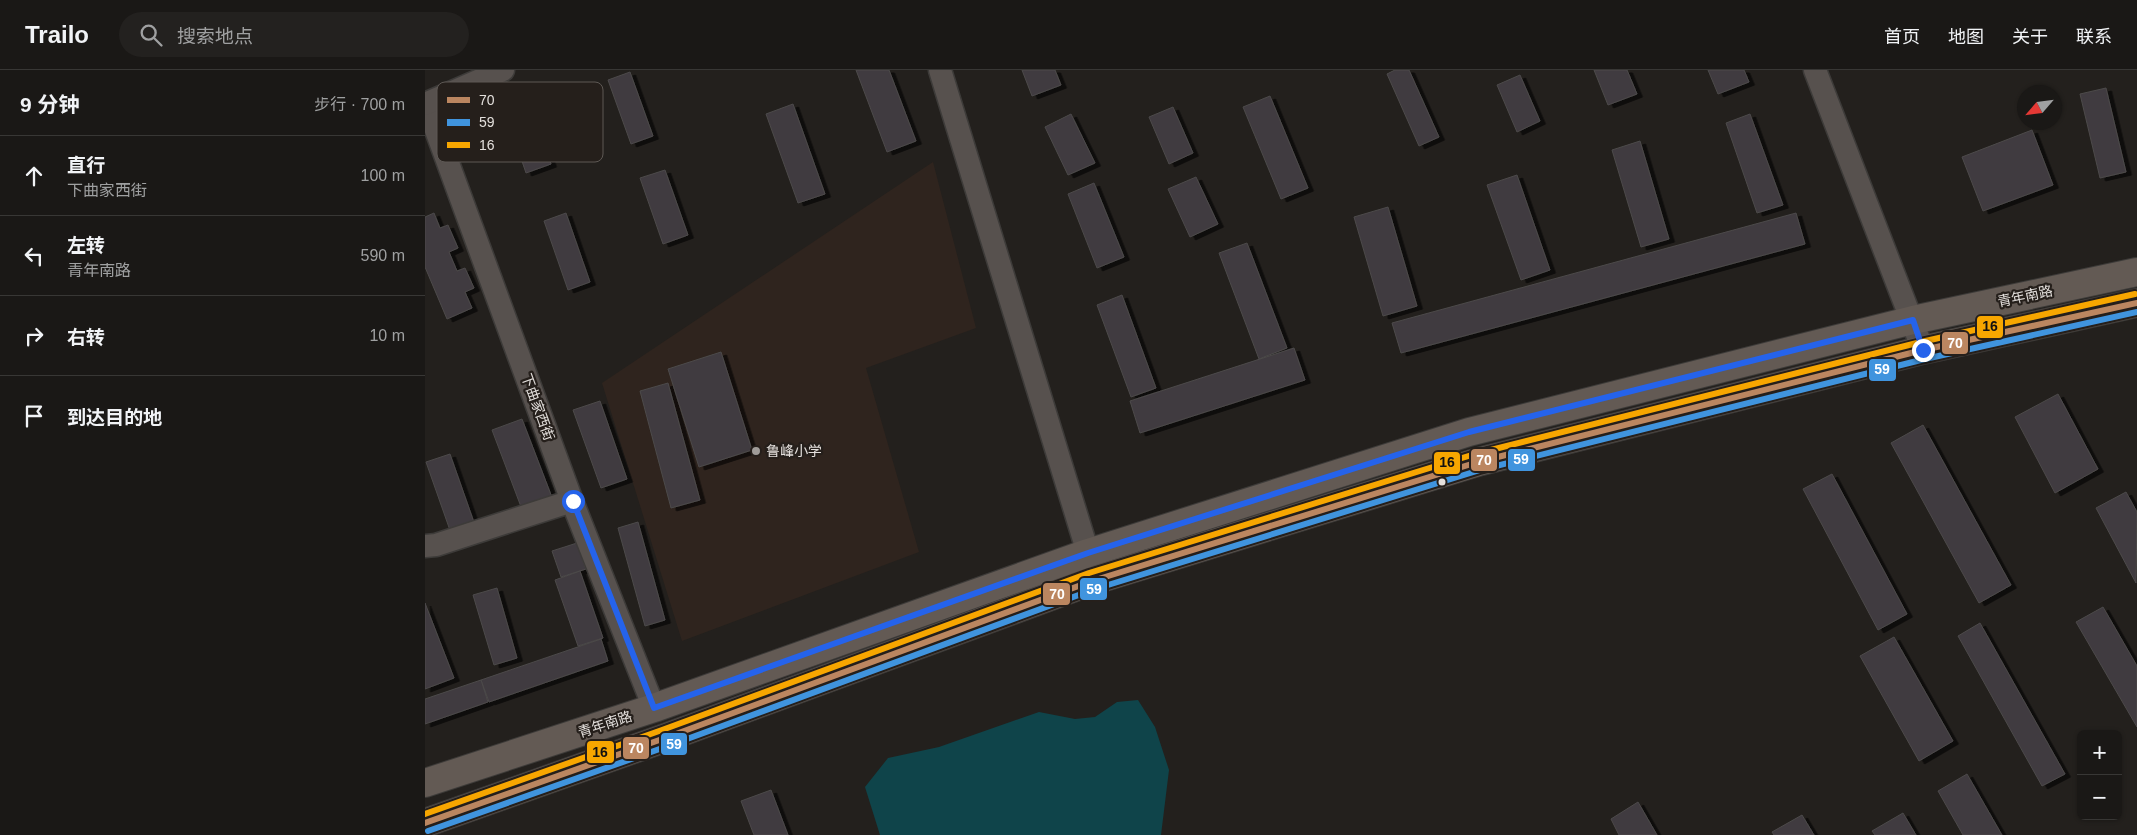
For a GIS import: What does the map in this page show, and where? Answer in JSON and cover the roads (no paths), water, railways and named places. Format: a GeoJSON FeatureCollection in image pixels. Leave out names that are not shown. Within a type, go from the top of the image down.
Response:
{"type":"FeatureCollection","features":[{"type":"Feature","properties":{"kind":"main road","name":"青年南路"},"geometry":{"type":"LineString","coordinates":[[425,783],[654,708],[1088,553],[1469,432],[1913,320],[2137,272]]}},
{"type":"Feature","properties":{"kind":"main road"},"geometry":{"type":"LineString","coordinates":[[425,822],[665,738],[1092,581],[1478,462],[1923,350],[2137,303]]}},
{"type":"Feature","properties":{"kind":"street"},"geometry":{"type":"LineString","coordinates":[[475,82],[503,70]]}},
{"type":"Feature","properties":{"kind":"street"},"geometry":{"type":"LineString","coordinates":[[940,70],[1088,553]]}},
{"type":"Feature","properties":{"kind":"street"},"geometry":{"type":"LineString","coordinates":[[1815,70],[1923,350]]}},
{"type":"Feature","properties":{"kind":"street"},"geometry":{"type":"LineString","coordinates":[[425,104],[437,99]]}},
{"type":"Feature","properties":{"kind":"street","name":"下曲家西街"},"geometry":{"type":"LineString","coordinates":[[425,104],[437,136]]}},
{"type":"Feature","properties":{"kind":"street","name":"下曲家西街"},"geometry":{"type":"LineString","coordinates":[[447,162],[573,501],[654,708]]}},
{"type":"Feature","properties":{"kind":"street"},"geometry":{"type":"LineString","coordinates":[[425,546],[436,545],[573,501]]}},
{"type":"Feature","properties":{"kind":"water"},"geometry":{"type":"Polygon","coordinates":[[[1138,700],[1155,727],[1169,770],[1161,835],[880,835],[865,787],[888,758],[939,747],[1039,712],[1075,719],[1095,717],[1117,702],[1138,700]]]}},
{"type":"Feature","properties":{"kind":"place","name":"鲁峰小学"},"geometry":{"type":"Point","coordinates":[756,451]}}]}
